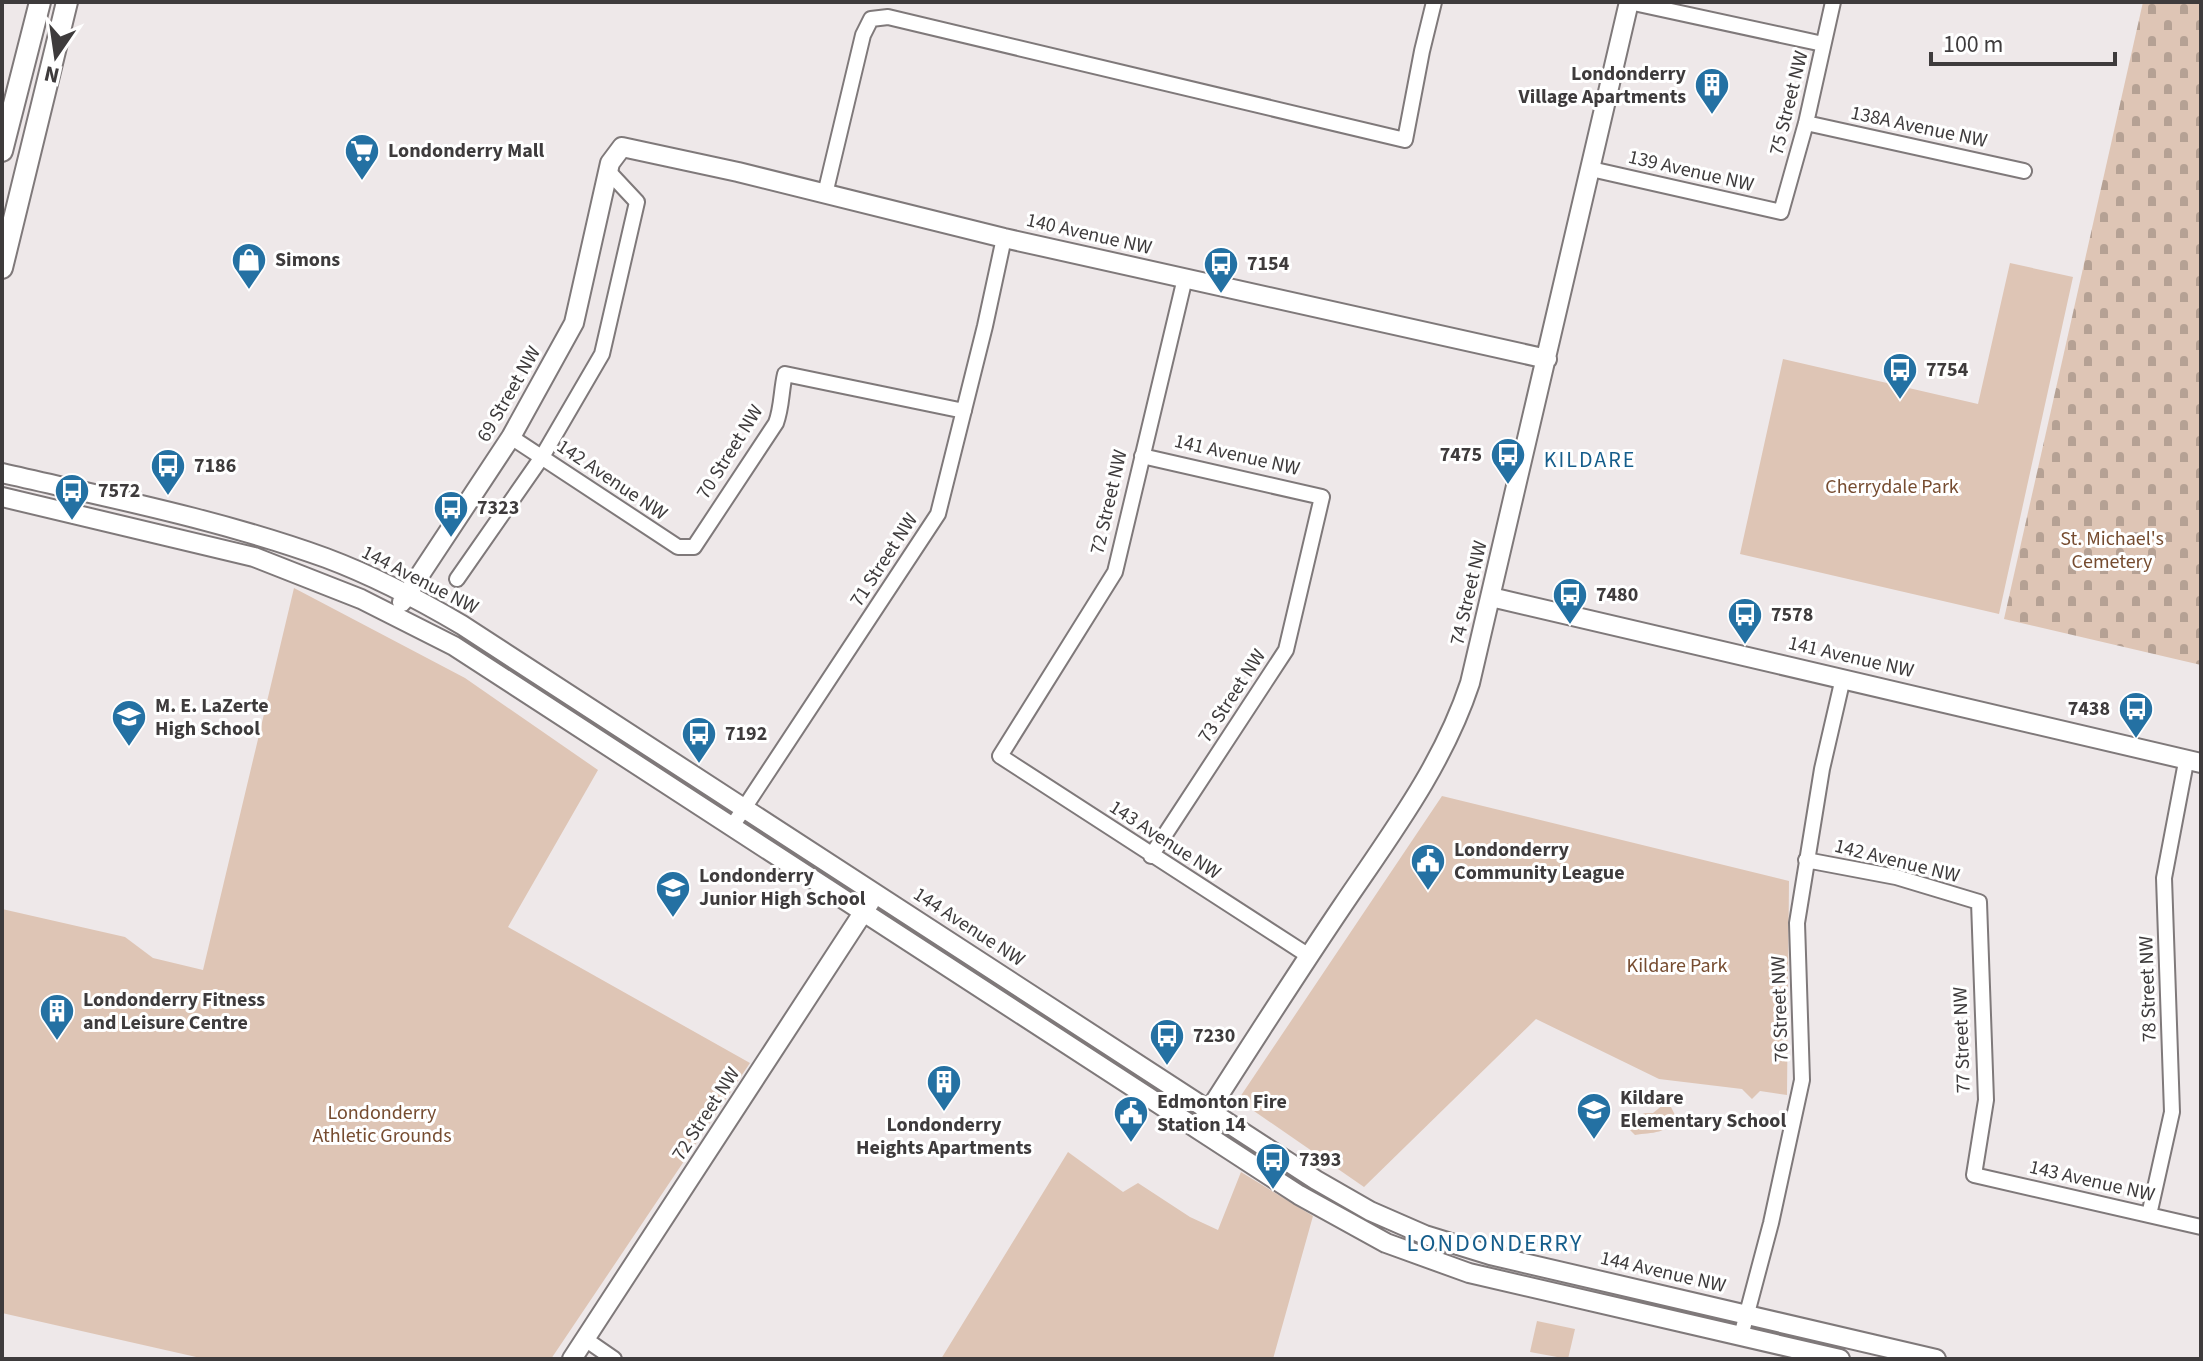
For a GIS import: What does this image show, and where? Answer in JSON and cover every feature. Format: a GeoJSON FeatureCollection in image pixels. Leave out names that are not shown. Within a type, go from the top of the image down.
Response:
{"type":"FeatureCollection","features":[{"type":"Feature","properties":{"kind":"main road"},"geometry":{"type":"LineString","coordinates":[[2,151],[40,2]]}},
{"type":"Feature","properties":{"kind":"main road"},"geometry":{"type":"LineString","coordinates":[[2,268],[67,2]]}},
{"type":"Feature","properties":{"kind":"street"},"geometry":{"type":"LineString","coordinates":[[825,194],[863,35],[871,19],[888,17],[1405,140],[1434,2]]}},
{"type":"Feature","properties":{"kind":"street"},"geometry":{"type":"LineString","coordinates":[[1629,2],[1823,44]]}},
{"type":"Feature","properties":{"kind":"street","name":"74 Street NW"},"geometry":{"type":"LineString","coordinates":[[1198,1129],[1404,814],[1444,750],[1459,719],[1491,597],[1629,2]]}},
{"type":"Feature","properties":{"kind":"street","name":"75 Street NW"},"geometry":{"type":"LineString","coordinates":[[1781,212],[1806,123],[1833,2]]}},
{"type":"Feature","properties":{"kind":"street","name":"138A Avenue NW"},"geometry":{"type":"LineString","coordinates":[[1806,123],[2024,171]]}},
{"type":"Feature","properties":{"kind":"street","name":"140 Avenue NW"},"geometry":{"type":"LineString","coordinates":[[622,147],[1004,238],[1547,359]]}},
{"type":"Feature","properties":{"kind":"street","name":"69 Street NW"},"geometry":{"type":"LineString","coordinates":[[395,615],[511,437],[574,323],[610,163],[622,147]]}},
{"type":"Feature","properties":{"kind":"street","name":"139 Avenue NW"},"geometry":{"type":"LineString","coordinates":[[1591,169],[1781,212]]}},
{"type":"Feature","properties":{"kind":"street"},"geometry":{"type":"LineString","coordinates":[[457,579],[542,457],[602,354],[637,202],[608,171]]}},
{"type":"Feature","properties":{"kind":"street","name":"71 Street NW"},"geometry":{"type":"LineString","coordinates":[[733,825],[938,514],[1004,238]]}},
{"type":"Feature","properties":{"kind":"street","name":"72 Street NW"},"geometry":{"type":"LineString","coordinates":[[1000,756],[1115,572],[1185,278]]}},
{"type":"Feature","properties":{"kind":"street","name":"70 Street NW"},"geometry":{"type":"LineString","coordinates":[[694,547],[776,423],[785,374],[964,411]]}},
{"type":"Feature","properties":{"kind":"street","name":"142 Avenue NW"},"geometry":{"type":"LineString","coordinates":[[511,437],[678,547],[694,547]]}},
{"type":"Feature","properties":{"kind":"street","name":"141 Avenue NW"},"geometry":{"type":"LineString","coordinates":[[1142,456],[1322,497]]}},
{"type":"Feature","properties":{"kind":"street","name":"144 Avenue NW"},"geometry":{"type":"LineString","coordinates":[[2,473],[260,536],[328,559],[408,593],[744,807],[1316,1180],[1370,1211],[1425,1235],[1490,1255],[1929,1358]]}},
{"type":"Feature","properties":{"kind":"street"},"geometry":{"type":"LineString","coordinates":[[2,497],[254,557],[320,581],[454,646],[1198,1129],[1340,1219],[1386,1243],[1469,1273],[1840,1359]]}},
{"type":"Feature","properties":{"kind":"street","name":"73 Street NW"},"geometry":{"type":"LineString","coordinates":[[1151,856],[1286,650],[1322,497]]}},
{"type":"Feature","properties":{"kind":"street","name":"141 Avenue NW"},"geometry":{"type":"LineString","coordinates":[[1491,597],[2194,762]]}},
{"type":"Feature","properties":{"kind":"street","name":"76 Street NW"},"geometry":{"type":"LineString","coordinates":[[1741,1336],[1771,1223],[1802,1080],[1797,923],[1822,769],[1843,678]]}},
{"type":"Feature","properties":{"kind":"street","name":"143 Avenue NW"},"geometry":{"type":"LineString","coordinates":[[1000,756],[1309,956]]}},
{"type":"Feature","properties":{"kind":"street","name":"78 Street NW"},"geometry":{"type":"LineString","coordinates":[[2149,1215],[2172,1112],[2164,878],[2194,762]]}},
{"type":"Feature","properties":{"kind":"street","name":"142 Avenue NW"},"geometry":{"type":"LineString","coordinates":[[1806,860],[1896,877],[1979,902]]}},
{"type":"Feature","properties":{"kind":"street","name":"72 Street NW"},"geometry":{"type":"LineString","coordinates":[[572,1359],[876,893]]}},
{"type":"Feature","properties":{"kind":"street","name":"77 Street NW"},"geometry":{"type":"LineString","coordinates":[[1974,1175],[1986,1100],[1979,902]]}},
{"type":"Feature","properties":{"kind":"street","name":"143 Avenue NW"},"geometry":{"type":"LineString","coordinates":[[1974,1175],[2201,1227]]}},
{"type":"Feature","properties":{"kind":"street"},"geometry":{"type":"LineString","coordinates":[[585,1339],[614,1359]]}},
{"type":"Feature","properties":{"kind":"green space","name":"St. Michael's Cemetery"},"geometry":{"type":"Polygon","coordinates":[[[2143,2],[2201,2],[2201,665],[2004,619],[2143,2]]]}},
{"type":"Feature","properties":{"kind":"green space","name":"Cherrydale Park"},"geometry":{"type":"Polygon","coordinates":[[[2010,263],[2073,277],[1999,614],[1740,554],[1783,359],[1978,404],[2010,263]]]}},
{"type":"Feature","properties":{"kind":"green space","name":"Londonderry Athletic Grounds"},"geometry":{"type":"Polygon","coordinates":[[[294,588],[465,678],[598,770],[508,927],[750,1063],[551,1359],[205,1359],[2,1313],[2,909],[125,937],[153,958],[203,970],[294,588]]]}},
{"type":"Feature","properties":{"kind":"green space","name":"Kildare Park"},"geometry":{"type":"Polygon","coordinates":[[[1442,796],[1789,881],[1787,1095],[1760,1091],[1752,1099],[1742,1089],[1659,1079],[1536,1019],[1364,1187],[1238,1100],[1442,796]]]}},
{"type":"Feature","properties":{"kind":"green space"},"geometry":{"type":"Polygon","coordinates":[[[1663,1105],[1671,1107],[1675,1115],[1669,1126],[1635,1135],[1630,1130],[1627,1120],[1653,1113],[1663,1105]]]}},
{"type":"Feature","properties":{"kind":"green space"},"geometry":{"type":"Polygon","coordinates":[[[1068,1152],[1123,1192],[1138,1183],[1190,1217],[1218,1230],[1241,1172],[1313,1216],[1273,1359],[941,1359],[1068,1152]]]}},
{"type":"Feature","properties":{"kind":"green space"},"geometry":{"type":"Polygon","coordinates":[[[1537,1321],[1575,1329],[1568,1359],[1530,1352],[1537,1321]]]}},
{"type":"Feature","properties":{"kind":"place","name":"Londonderry Village Apartments"},"geometry":{"type":"Point","coordinates":[1712,116]}},
{"type":"Feature","properties":{"kind":"place","name":"Londonderry Mall"},"geometry":{"type":"Point","coordinates":[362,182]}},
{"type":"Feature","properties":{"kind":"place","name":"Simons"},"geometry":{"type":"Point","coordinates":[249,291]}},
{"type":"Feature","properties":{"kind":"place","name":"7154"},"geometry":{"type":"Point","coordinates":[1221,295]}},
{"type":"Feature","properties":{"kind":"place","name":"7754"},"geometry":{"type":"Point","coordinates":[1900,401]}},
{"type":"Feature","properties":{"kind":"place","name":"7475"},"geometry":{"type":"Point","coordinates":[1508,486]}},
{"type":"Feature","properties":{"kind":"place","name":"7186"},"geometry":{"type":"Point","coordinates":[168,497]}},
{"type":"Feature","properties":{"kind":"place","name":"7572"},"geometry":{"type":"Point","coordinates":[72,522]}},
{"type":"Feature","properties":{"kind":"place","name":"7323"},"geometry":{"type":"Point","coordinates":[451,539]}},
{"type":"Feature","properties":{"kind":"place","name":"7480"},"geometry":{"type":"Point","coordinates":[1570,626]}},
{"type":"Feature","properties":{"kind":"place","name":"7578"},"geometry":{"type":"Point","coordinates":[1745,646]}},
{"type":"Feature","properties":{"kind":"place","name":"7438"},"geometry":{"type":"Point","coordinates":[2136,740]}},
{"type":"Feature","properties":{"kind":"place","name":"M. E. LaZerte High School"},"geometry":{"type":"Point","coordinates":[129,748]}},
{"type":"Feature","properties":{"kind":"place","name":"7192"},"geometry":{"type":"Point","coordinates":[699,765]}},
{"type":"Feature","properties":{"kind":"place","name":"Londonderry Community League"},"geometry":{"type":"Point","coordinates":[1428,892]}},
{"type":"Feature","properties":{"kind":"place","name":"Londonderry Junior High School"},"geometry":{"type":"Point","coordinates":[673,919]}},
{"type":"Feature","properties":{"kind":"place","name":"Londonderry Fitness and Leisure Centre"},"geometry":{"type":"Point","coordinates":[57,1042]}},
{"type":"Feature","properties":{"kind":"place","name":"7230"},"geometry":{"type":"Point","coordinates":[1167,1067]}},
{"type":"Feature","properties":{"kind":"place","name":"Londonderry Heights Apartments"},"geometry":{"type":"Point","coordinates":[944,1113]}},
{"type":"Feature","properties":{"kind":"place","name":"Kildare Elementary School"},"geometry":{"type":"Point","coordinates":[1594,1141]}},
{"type":"Feature","properties":{"kind":"place","name":"Edmonton Fire Station 14"},"geometry":{"type":"Point","coordinates":[1131,1144]}},
{"type":"Feature","properties":{"kind":"place","name":"7393"},"geometry":{"type":"Point","coordinates":[1273,1191]}},
{"type":"Feature","properties":{"kind":"district","name":"KILDARE"},"geometry":{"type":"Point","coordinates":[1590,460]}},
{"type":"Feature","properties":{"kind":"district","name":"LONDONDERRY"},"geometry":{"type":"Point","coordinates":[1495,1243]}}]}
